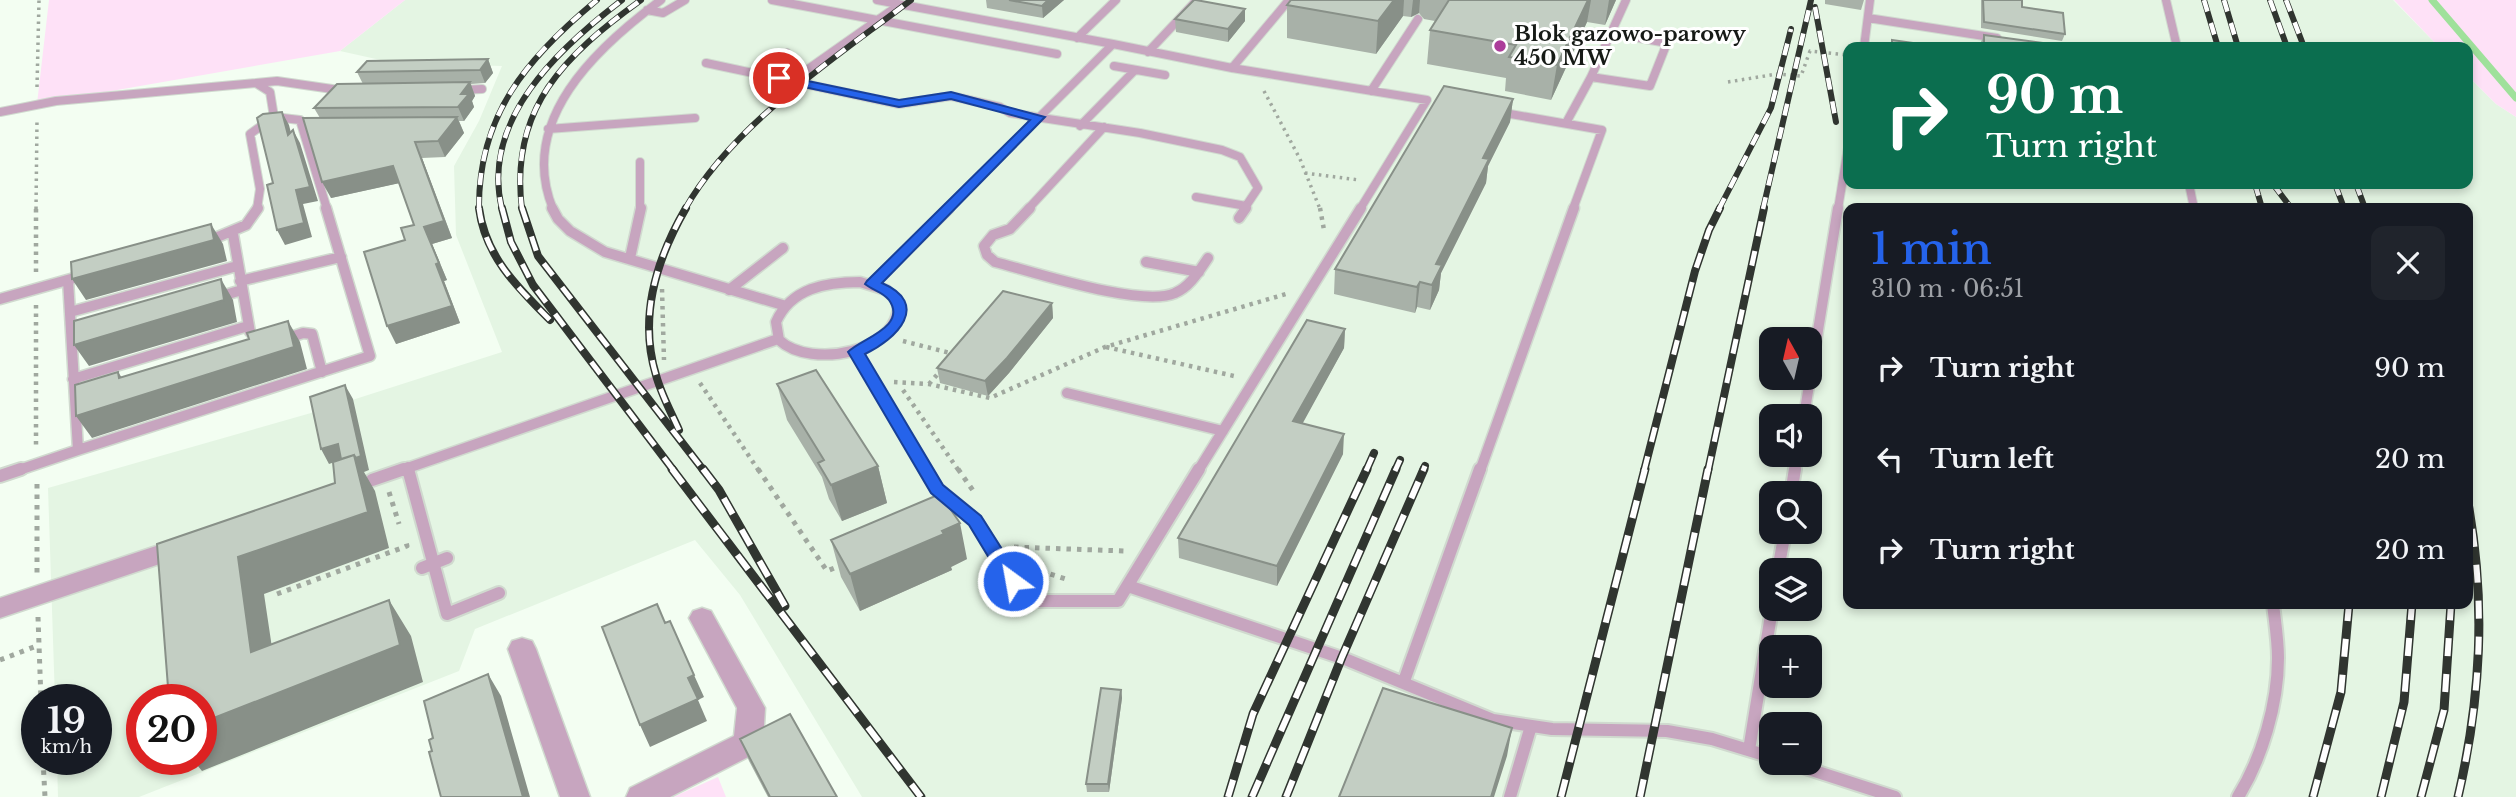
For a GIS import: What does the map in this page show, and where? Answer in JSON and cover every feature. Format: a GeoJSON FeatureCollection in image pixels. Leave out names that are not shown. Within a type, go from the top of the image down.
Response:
{"type":"FeatureCollection","features":[{"type":"Feature","properties":{"kind":"street"},"geometry":{"type":"LineString","coordinates":[[348,489],[381,489]]}},
{"type":"Feature","properties":{"kind":"street"},"geometry":{"type":"LineString","coordinates":[[0,608],[213,536]]}},
{"type":"Feature","properties":{"kind":"street"},"geometry":{"type":"LineString","coordinates":[[641,797],[748,743],[751,708],[702,618]]}},
{"type":"Feature","properties":{"kind":"street"},"geometry":{"type":"LineString","coordinates":[[522,649],[575,797]]}},
{"type":"Feature","properties":{"kind":"lane"},"geometry":{"type":"LineString","coordinates":[[661,0],[612,39],[562,99],[548,130],[541,162],[550,204],[561,222],[593,245],[666,271],[786,306]]}},
{"type":"Feature","properties":{"kind":"lane"},"geometry":{"type":"LineString","coordinates":[[647,10],[663,13],[685,0]]}},
{"type":"Feature","properties":{"kind":"lane"},"geometry":{"type":"LineString","coordinates":[[772,0],[1057,54]]}},
{"type":"Feature","properties":{"kind":"lane"},"geometry":{"type":"LineString","coordinates":[[877,0],[1232,68],[1440,103]]}},
{"type":"Feature","properties":{"kind":"lane"},"geometry":{"type":"LineString","coordinates":[[1077,38],[1116,0]]}},
{"type":"Feature","properties":{"kind":"lane"},"geometry":{"type":"LineString","coordinates":[[1149,52],[1197,0]]}},
{"type":"Feature","properties":{"kind":"lane"},"geometry":{"type":"LineString","coordinates":[[1232,68],[1289,0]]}},
{"type":"Feature","properties":{"kind":"lane"},"geometry":{"type":"LineString","coordinates":[[1566,123],[1591,77],[1626,0]]}},
{"type":"Feature","properties":{"kind":"lane"},"geometry":{"type":"LineString","coordinates":[[1865,42],[1870,0]]}},
{"type":"Feature","properties":{"kind":"lane"},"geometry":{"type":"LineString","coordinates":[[2166,0],[2176,42]]}},
{"type":"Feature","properties":{"kind":"lane"},"geometry":{"type":"LineString","coordinates":[[791,81],[899,5]]}},
{"type":"Feature","properties":{"kind":"lane"},"geometry":{"type":"LineString","coordinates":[[1868,18],[2005,39]]}},
{"type":"Feature","properties":{"kind":"lane"},"geometry":{"type":"LineString","coordinates":[[1371,91],[1418,19]]}},
{"type":"Feature","properties":{"kind":"lane"},"geometry":{"type":"LineString","coordinates":[[1591,77],[1650,86],[1667,43],[1611,33]]}},
{"type":"Feature","properties":{"kind":"lane"},"geometry":{"type":"LineString","coordinates":[[872,284],[1113,44]]}},
{"type":"Feature","properties":{"kind":"lane"},"geometry":{"type":"LineString","coordinates":[[758,74],[787,53]]}},
{"type":"Feature","properties":{"kind":"lane"},"geometry":{"type":"LineString","coordinates":[[706,63],[899,104],[951,96],[1000,107],[1010,113],[1080,126],[1104,127],[1222,150],[1240,157],[1258,188],[1238,218]]}},
{"type":"Feature","properties":{"kind":"lane"},"geometry":{"type":"LineString","coordinates":[[1114,66],[1165,75]]}},
{"type":"Feature","properties":{"kind":"lane"},"geometry":{"type":"LineString","coordinates":[[1080,126],[1135,69]]}},
{"type":"Feature","properties":{"kind":"lane"},"geometry":{"type":"LineString","coordinates":[[0,112],[37,104],[277,81],[350,92]]}},
{"type":"Feature","properties":{"kind":"lane"},"geometry":{"type":"LineString","coordinates":[[256,83],[270,92],[274,117]]}},
{"type":"Feature","properties":{"kind":"lane"},"geometry":{"type":"LineString","coordinates":[[455,90],[481,89]]}},
{"type":"Feature","properties":{"kind":"lane"},"geometry":{"type":"LineString","coordinates":[[856,352],[937,489],[975,520],[1026,601],[1118,601],[1427,100]]}},
{"type":"Feature","properties":{"kind":"lane"},"geometry":{"type":"LineString","coordinates":[[911,102],[934,108]]}},
{"type":"Feature","properties":{"kind":"lane"},"geometry":{"type":"LineString","coordinates":[[1404,681],[1602,130],[1490,111]]}},
{"type":"Feature","properties":{"kind":"lane"},"geometry":{"type":"LineString","coordinates":[[0,476],[370,356],[300,120],[274,117],[250,134],[261,208],[255,219],[233,234],[195,245]]}},
{"type":"Feature","properties":{"kind":"lane"},"geometry":{"type":"LineString","coordinates":[[548,130],[695,118]]}},
{"type":"Feature","properties":{"kind":"lane"},"geometry":{"type":"LineString","coordinates":[[1104,127],[1010,229],[993,235],[984,246],[987,255],[995,262],[1133,296],[1154,298],[1185,290],[1208,258]]}},
{"type":"Feature","properties":{"kind":"lane"},"geometry":{"type":"LineString","coordinates":[[302,128],[315,128]]}},
{"type":"Feature","properties":{"kind":"lane"},"geometry":{"type":"LineString","coordinates":[[630,258],[641,206],[640,162]]}},
{"type":"Feature","properties":{"kind":"lane"},"geometry":{"type":"LineString","coordinates":[[1806,404],[1843,178]]}},
{"type":"Feature","properties":{"kind":"lane"},"geometry":{"type":"LineString","coordinates":[[1196,197],[1246,206]]}},
{"type":"Feature","properties":{"kind":"lane"},"geometry":{"type":"LineString","coordinates":[[233,234],[253,348]]}},
{"type":"Feature","properties":{"kind":"lane"},"geometry":{"type":"LineString","coordinates":[[729,290],[783,248]]}},
{"type":"Feature","properties":{"kind":"lane"},"geometry":{"type":"LineString","coordinates":[[203,302],[241,286],[341,257]]}},
{"type":"Feature","properties":{"kind":"lane"},"geometry":{"type":"LineString","coordinates":[[1146,262],[1199,272]]}},
{"type":"Feature","properties":{"kind":"lane"},"geometry":{"type":"LineString","coordinates":[[70,312],[237,266]]}},
{"type":"Feature","properties":{"kind":"lane"},"geometry":{"type":"LineString","coordinates":[[0,299],[93,273]]}},
{"type":"Feature","properties":{"kind":"lane"},"geometry":{"type":"LineString","coordinates":[[68,280],[78,450]]}},
{"type":"Feature","properties":{"kind":"lane"},"geometry":{"type":"LineString","coordinates":[[846,282],[872,284],[887,290],[896,299],[900,310],[889,333],[856,352],[818,356],[801,353],[778,339],[776,322],[786,306],[819,287],[846,282]]}},
{"type":"Feature","properties":{"kind":"lane"},"geometry":{"type":"LineString","coordinates":[[74,379],[248,326]]}},
{"type":"Feature","properties":{"kind":"lane"},"geometry":{"type":"LineString","coordinates":[[278,341],[303,333],[312,334],[322,372]]}},
{"type":"Feature","properties":{"kind":"lane"},"geometry":{"type":"LineString","coordinates":[[71,340],[84,337]]}},
{"type":"Feature","properties":{"kind":"lane"},"geometry":{"type":"LineString","coordinates":[[381,489],[408,467],[778,339]]}},
{"type":"Feature","properties":{"kind":"lane"},"geometry":{"type":"LineString","coordinates":[[1067,393],[1223,431]]}},
{"type":"Feature","properties":{"kind":"lane"},"geometry":{"type":"LineString","coordinates":[[75,404],[88,400]]}},
{"type":"Feature","properties":{"kind":"lane"},"geometry":{"type":"LineString","coordinates":[[408,467],[434,562],[436,593],[447,614],[499,593]]}},
{"type":"Feature","properties":{"kind":"lane"},"geometry":{"type":"LineString","coordinates":[[422,568],[447,558]]}},
{"type":"Feature","properties":{"kind":"lane"},"geometry":{"type":"LineString","coordinates":[[1128,586],[1342,657],[1495,721],[1531,726],[1653,730],[1696,735],[1759,753]]}},
{"type":"Feature","properties":{"kind":"lane"},"geometry":{"type":"LineString","coordinates":[[2238,797],[2248,784],[2267,723],[2278,662],[2273,609]]}},
{"type":"Feature","properties":{"kind":"lane"},"geometry":{"type":"LineString","coordinates":[[1749,750],[1770,621]]}},
{"type":"Feature","properties":{"kind":"lane"},"geometry":{"type":"LineString","coordinates":[[1510,797],[1531,726]]}},
{"type":"Feature","properties":{"kind":"lane"},"geometry":{"type":"LineString","coordinates":[[1822,773],[1895,797]]}},
{"type":"Feature","properties":{"kind":"path"},"geometry":{"type":"LineString","coordinates":[[39,0],[36,464],[40,684]]}},
{"type":"Feature","properties":{"kind":"path"},"geometry":{"type":"LineString","coordinates":[[1728,82],[1777,74],[1801,76],[1810,51],[1843,54]]}},
{"type":"Feature","properties":{"kind":"path"},"geometry":{"type":"LineString","coordinates":[[1305,173],[1363,181],[1356,192]]}},
{"type":"Feature","properties":{"kind":"path"},"geometry":{"type":"LineString","coordinates":[[665,367],[661,318],[666,271]]}},
{"type":"Feature","properties":{"kind":"path"},"geometry":{"type":"LineString","coordinates":[[898,383],[929,384],[990,398],[1105,347],[1231,308],[1294,292],[1288,303]]}},
{"type":"Feature","properties":{"kind":"path"},"geometry":{"type":"LineString","coordinates":[[896,340],[955,354],[929,384]]}},
{"type":"Feature","properties":{"kind":"path"},"geometry":{"type":"LineString","coordinates":[[1105,347],[1241,378]]}},
{"type":"Feature","properties":{"kind":"path"},"geometry":{"type":"LineString","coordinates":[[698,379],[827,571],[850,561]]}},
{"type":"Feature","properties":{"kind":"path"},"geometry":{"type":"LineString","coordinates":[[277,594],[407,546],[381,489]]}},
{"type":"Feature","properties":{"kind":"path"},"geometry":{"type":"LineString","coordinates":[[1013,547],[1133,552]]}},
{"type":"Feature","properties":{"kind":"path"},"geometry":{"type":"LineString","coordinates":[[0,660],[39,645]]}},
{"type":"Feature","properties":{"kind":"path"},"geometry":{"type":"LineString","coordinates":[[44,775],[45,797]]}},
{"type":"Feature","properties":{"kind":"shaded area"},"geometry":{"type":"Polygon","coordinates":[[[49,0],[405,0],[340,51],[37,104],[49,0]]]}},
{"type":"Feature","properties":{"kind":"shaded area"},"geometry":{"type":"Polygon","coordinates":[[[405,0],[2393,0],[2434,42],[1843,42],[1843,189],[2473,189],[2473,81],[2496,104],[2516,117],[2516,797],[862,797],[740,595],[695,540],[475,629],[459,671],[217,766],[217,684],[126,684],[126,775],[195,775],[139,797],[58,797],[57,775],[112,775],[112,684],[54,684],[48,488],[318,411],[502,352],[456,235],[454,166],[479,121],[502,66],[394,63],[340,51],[405,0]]]}},
{"type":"Feature","properties":{"kind":"shaded area"},"geometry":{"type":"Polygon","coordinates":[[[2394,0],[2516,0],[2516,117],[2496,104],[2473,81],[2473,42],[2434,42],[2394,0]]]}},
{"type":"Feature","properties":{"kind":"shaded area"},"geometry":{"type":"Polygon","coordinates":[[[718,777],[726,797],[673,797],[718,777]]]}},
{"type":"Feature","properties":{"kind":"building"},"geometry":{"type":"Polygon","coordinates":[[[1009,0],[1048,0],[1042,6],[1009,0]]]}},
{"type":"Feature","properties":{"kind":"building"},"geometry":{"type":"Polygon","coordinates":[[[1194,0],[1245,9],[1228,29],[1175,19],[1194,0]]]}},
{"type":"Feature","properties":{"kind":"building"},"geometry":{"type":"Polygon","coordinates":[[[1291,0],[1394,0],[1378,21],[1287,5],[1291,0]]]}},
{"type":"Feature","properties":{"kind":"building"},"geometry":{"type":"Polygon","coordinates":[[[1449,0],[1588,0],[1557,65],[1509,57],[1516,45],[1430,30],[1449,0]]]}},
{"type":"Feature","properties":{"kind":"building"},"geometry":{"type":"Polygon","coordinates":[[[1983,0],[2022,0],[2022,7],[2063,13],[2065,34],[1984,22],[1983,0]]]}},
{"type":"Feature","properties":{"kind":"building"},"geometry":{"type":"Polygon","coordinates":[[[1984,35],[2036,42],[1984,42],[1984,35]]]}},
{"type":"Feature","properties":{"kind":"building"},"geometry":{"type":"Polygon","coordinates":[[[488,59],[480,70],[357,72],[367,61],[488,59]]]}},
{"type":"Feature","properties":{"kind":"building"},"geometry":{"type":"Polygon","coordinates":[[[470,82],[461,94],[469,94],[458,107],[314,108],[337,84],[470,82]]]}},
{"type":"Feature","properties":{"kind":"building"},"geometry":{"type":"Polygon","coordinates":[[[1444,86],[1513,99],[1483,158],[1489,159],[1436,264],[1442,265],[1432,285],[1420,282],[1417,287],[1335,269],[1444,86]]]}},
{"type":"Feature","properties":{"kind":"building"},"geometry":{"type":"Polygon","coordinates":[[[282,112],[288,135],[293,130],[310,187],[296,190],[304,223],[277,230],[267,185],[273,183],[257,118],[263,114],[282,112]]]}},
{"type":"Feature","properties":{"kind":"building"},"geometry":{"type":"Polygon","coordinates":[[[457,117],[438,141],[415,142],[444,221],[424,227],[439,263],[436,264],[452,306],[387,326],[364,252],[405,240],[401,228],[414,225],[393,166],[322,182],[303,118],[457,117]]]}},
{"type":"Feature","properties":{"kind":"building"},"geometry":{"type":"Polygon","coordinates":[[[211,224],[214,240],[72,279],[71,262],[211,224]]]}},
{"type":"Feature","properties":{"kind":"building"},"geometry":{"type":"Polygon","coordinates":[[[221,279],[224,300],[74,345],[74,321],[221,279]]]}},
{"type":"Feature","properties":{"kind":"building"},"geometry":{"type":"Polygon","coordinates":[[[1003,291],[1052,303],[985,381],[937,368],[1003,291]]]}},
{"type":"Feature","properties":{"kind":"building"},"geometry":{"type":"Polygon","coordinates":[[[1307,320],[1345,329],[1293,421],[1344,434],[1277,566],[1178,538],[1307,320]]]}},
{"type":"Feature","properties":{"kind":"building"},"geometry":{"type":"Polygon","coordinates":[[[288,321],[294,347],[76,416],[75,385],[118,372],[119,378],[249,339],[247,333],[288,321]]]}},
{"type":"Feature","properties":{"kind":"building"},"geometry":{"type":"Polygon","coordinates":[[[816,370],[878,466],[831,485],[818,463],[824,460],[777,384],[816,370]]]}},
{"type":"Feature","properties":{"kind":"building"},"geometry":{"type":"Polygon","coordinates":[[[345,385],[361,456],[341,459],[338,444],[321,449],[310,397],[345,385]]]}},
{"type":"Feature","properties":{"kind":"building"},"geometry":{"type":"Polygon","coordinates":[[[354,455],[368,512],[238,557],[251,652],[389,600],[400,645],[217,717],[217,684],[168,684],[157,544],[335,483],[333,462],[354,455]]]}},
{"type":"Feature","properties":{"kind":"building"},"geometry":{"type":"Polygon","coordinates":[[[940,494],[960,523],[942,531],[944,534],[850,574],[831,540],[940,494]]]}},
{"type":"Feature","properties":{"kind":"building"},"geometry":{"type":"Polygon","coordinates":[[[657,604],[665,623],[670,621],[694,675],[688,678],[698,699],[640,725],[602,627],[657,604]]]}},
{"type":"Feature","properties":{"kind":"building"},"geometry":{"type":"Polygon","coordinates":[[[488,674],[523,797],[441,797],[429,752],[432,751],[429,740],[433,738],[424,701],[488,674]]]}},
{"type":"Feature","properties":{"kind":"building"},"geometry":{"type":"Polygon","coordinates":[[[1101,688],[1121,690],[1108,784],[1086,784],[1101,688]]]}},
{"type":"Feature","properties":{"kind":"building"},"geometry":{"type":"Polygon","coordinates":[[[1383,688],[1512,728],[1491,797],[1339,797],[1383,688]]]}},
{"type":"Feature","properties":{"kind":"building"},"geometry":{"type":"Polygon","coordinates":[[[790,714],[837,797],[770,797],[740,739],[790,714]]]}},
{"type":"Feature","properties":{"kind":"waterway"},"geometry":{"type":"LineString","coordinates":[[2432,0],[2468,42]]}},
{"type":"Feature","properties":{"kind":"waterway"},"geometry":{"type":"LineString","coordinates":[[2473,48],[2516,98]]}},
{"type":"Feature","properties":{"kind":"railway"},"geometry":{"type":"LineString","coordinates":[[479,208],[481,175],[487,145],[497,117],[511,91],[549,44],[597,0]]}},
{"type":"Feature","properties":{"kind":"railway"},"geometry":{"type":"LineString","coordinates":[[502,209],[498,176],[503,146],[514,116],[530,89],[551,64],[574,40],[622,0]]}},
{"type":"Feature","properties":{"kind":"railway"},"geometry":{"type":"LineString","coordinates":[[522,209],[520,173],[524,141],[534,113],[548,87],[589,42],[641,0]]}},
{"type":"Feature","properties":{"kind":"railway"},"geometry":{"type":"LineString","coordinates":[[685,209],[705,178],[757,121],[818,70],[911,0]]}},
{"type":"Feature","properties":{"kind":"railway"},"geometry":{"type":"LineString","coordinates":[[1763,209],[1811,0]]}},
{"type":"Feature","properties":{"kind":"railway"},"geometry":{"type":"LineString","coordinates":[[2204,0],[2217,42]]}},
{"type":"Feature","properties":{"kind":"railway"},"geometry":{"type":"LineString","coordinates":[[2224,0],[2237,42]]}},
{"type":"Feature","properties":{"kind":"railway"},"geometry":{"type":"LineString","coordinates":[[2270,0],[2285,42]]}},
{"type":"Feature","properties":{"kind":"railway"},"geometry":{"type":"LineString","coordinates":[[2286,0],[2302,42]]}},
{"type":"Feature","properties":{"kind":"railway"},"geometry":{"type":"LineString","coordinates":[[1815,7],[1836,122]]}},
{"type":"Feature","properties":{"kind":"railway"},"geometry":{"type":"LineString","coordinates":[[1719,209],[1771,108],[1791,29]]}},
{"type":"Feature","properties":{"kind":"railway"},"geometry":{"type":"LineString","coordinates":[[2256,189],[2261,203]]}},
{"type":"Feature","properties":{"kind":"railway"},"geometry":{"type":"LineString","coordinates":[[2277,189],[2287,203]]}},
{"type":"Feature","properties":{"kind":"railway"},"geometry":{"type":"LineString","coordinates":[[2337,189],[2342,203]]}},
{"type":"Feature","properties":{"kind":"railway"},"geometry":{"type":"LineString","coordinates":[[2358,189],[2363,203]]}},
{"type":"Feature","properties":{"kind":"railway"},"geometry":{"type":"LineString","coordinates":[[479,208],[482,225],[495,256],[515,283],[550,320]]}},
{"type":"Feature","properties":{"kind":"railway"},"geometry":{"type":"LineString","coordinates":[[502,208],[511,242],[533,285],[674,471]]}},
{"type":"Feature","properties":{"kind":"railway"},"geometry":{"type":"LineString","coordinates":[[522,208],[538,256],[704,471]]}},
{"type":"Feature","properties":{"kind":"railway"},"geometry":{"type":"LineString","coordinates":[[679,430],[658,382],[649,331],[653,288],[659,267],[686,208]]}},
{"type":"Feature","properties":{"kind":"railway"},"geometry":{"type":"LineString","coordinates":[[1644,471],[1695,271],[1709,230],[1720,208]]}},
{"type":"Feature","properties":{"kind":"railway"},"geometry":{"type":"LineString","coordinates":[[1708,471],[1764,208]]}},
{"type":"Feature","properties":{"kind":"railway"},"geometry":{"type":"LineString","coordinates":[[1366,471],[1374,453]]}},
{"type":"Feature","properties":{"kind":"railway"},"geometry":{"type":"LineString","coordinates":[[1395,471],[1400,460]]}},
{"type":"Feature","properties":{"kind":"railway"},"geometry":{"type":"LineString","coordinates":[[1423,471],[1425,466]]}},
{"type":"Feature","properties":{"kind":"railway"},"geometry":{"type":"LineString","coordinates":[[672,469],[921,797]]}},
{"type":"Feature","properties":{"kind":"railway"},"geometry":{"type":"LineString","coordinates":[[703,469],[719,490],[785,606]]}},
{"type":"Feature","properties":{"kind":"railway"},"geometry":{"type":"LineString","coordinates":[[1228,797],[1253,714],[1367,469]]}},
{"type":"Feature","properties":{"kind":"railway"},"geometry":{"type":"LineString","coordinates":[[1252,797],[1396,469]]}},
{"type":"Feature","properties":{"kind":"railway"},"geometry":{"type":"LineString","coordinates":[[1286,797],[1342,657],[1424,469]]}},
{"type":"Feature","properties":{"kind":"railway"},"geometry":{"type":"LineString","coordinates":[[1561,797],[1645,469]]}},
{"type":"Feature","properties":{"kind":"railway"},"geometry":{"type":"LineString","coordinates":[[1640,797],[1708,469]]}},
{"type":"Feature","properties":{"kind":"railway"},"geometry":{"type":"LineString","coordinates":[[2458,797],[2476,687],[2479,614],[2473,534]]}},
{"type":"Feature","properties":{"kind":"railway"},"geometry":{"type":"LineString","coordinates":[[2313,797],[2341,692],[2349,609]]}},
{"type":"Feature","properties":{"kind":"railway"},"geometry":{"type":"LineString","coordinates":[[2381,797],[2404,702],[2412,609]]}},
{"type":"Feature","properties":{"kind":"railway"},"geometry":{"type":"LineString","coordinates":[[2421,797],[2444,710],[2451,609]]}},
{"type":"Feature","properties":{"kind":"place","name":"Blok gazowo-parowy 450 MW"},"geometry":{"type":"Point","coordinates":[1500,46]}},
{"type":"Feature","properties":{"kind":"route"},"geometry":{"type":"LineString","coordinates":[[779,78],[899,104],[951,96],[1000,107],[1010,113],[1039,117],[872,284],[887,290],[896,299],[900,310],[889,333],[856,352],[937,489],[975,520],[1013,581]]}}]}
